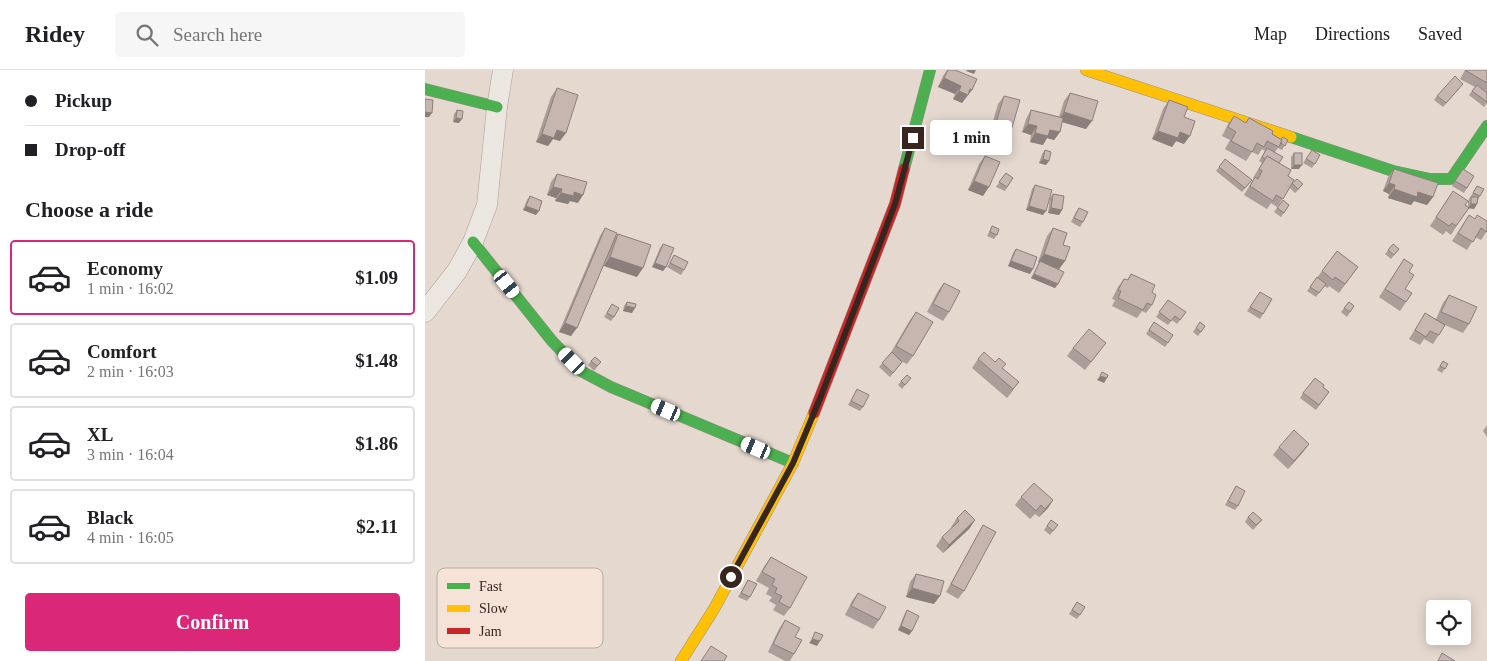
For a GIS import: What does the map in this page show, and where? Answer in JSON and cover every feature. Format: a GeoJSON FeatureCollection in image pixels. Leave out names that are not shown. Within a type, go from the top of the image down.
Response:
{"type":"FeatureCollection","features":[{"type":"Feature","properties":{"kind":"street"},"geometry":{"type":"LineString","coordinates":[[425,312],[457,271],[473,242],[487,205],[497,106],[503,70]]}},
{"type":"Feature","properties":{"kind":"street"},"geometry":{"type":"LineString","coordinates":[[681,661],[714,609],[793,463],[821,396],[895,204],[929,70]]}},
{"type":"Feature","properties":{"kind":"street"},"geometry":{"type":"LineString","coordinates":[[1086,70],[1393,170],[1429,179],[1451,179],[1487,126]]}},
{"type":"Feature","properties":{"kind":"street"},"geometry":{"type":"LineString","coordinates":[[425,89],[497,106]]}},
{"type":"Feature","properties":{"kind":"street"},"geometry":{"type":"LineString","coordinates":[[473,242],[552,341],[581,372],[611,387],[793,463]]}},
{"type":"Feature","properties":{"kind":"building"},"geometry":{"type":"Polygon","coordinates":[[[948,70],[955,70],[977,79],[968,95],[959,91],[961,86],[944,78],[948,70]]]}},
{"type":"Feature","properties":{"kind":"building"},"geometry":{"type":"Polygon","coordinates":[[[1465,70],[1487,70],[1487,83],[1465,70]]]}},
{"type":"Feature","properties":{"kind":"building"},"geometry":{"type":"Polygon","coordinates":[[[1455,76],[1463,84],[1446,103],[1437,96],[1455,76]]]}},
{"type":"Feature","properties":{"kind":"building"},"geometry":{"type":"Polygon","coordinates":[[[1477,85],[1487,93],[1487,102],[1472,91],[1477,85]]]}},
{"type":"Feature","properties":{"kind":"building"},"geometry":{"type":"Polygon","coordinates":[[[557,88],[578,95],[566,133],[557,130],[554,138],[542,134],[557,88]]]}},
{"type":"Feature","properties":{"kind":"building"},"geometry":{"type":"Polygon","coordinates":[[[1070,93],[1098,101],[1092,121],[1064,112],[1070,93]]]}},
{"type":"Feature","properties":{"kind":"building"},"geometry":{"type":"Polygon","coordinates":[[[1004,96],[1020,100],[1011,131],[995,126],[1004,96]]]}},
{"type":"Feature","properties":{"kind":"building"},"geometry":{"type":"Polygon","coordinates":[[[425,99],[433,100],[432,113],[425,112],[425,99]]]}},
{"type":"Feature","properties":{"kind":"building"},"geometry":{"type":"Polygon","coordinates":[[[1169,100],[1188,107],[1184,117],[1195,121],[1190,136],[1180,132],[1178,138],[1158,131],[1169,100]]]}},
{"type":"Feature","properties":{"kind":"building"},"geometry":{"type":"Polygon","coordinates":[[[457,110],[463,111],[462,119],[456,118],[457,110]]]}},
{"type":"Feature","properties":{"kind":"building"},"geometry":{"type":"Polygon","coordinates":[[[1031,110],[1063,118],[1060,132],[1050,130],[1048,136],[1035,133],[1037,126],[1028,124],[1031,110]]]}},
{"type":"Feature","properties":{"kind":"building"},"geometry":{"type":"Polygon","coordinates":[[[1234,116],[1246,123],[1249,118],[1273,131],[1272,134],[1282,140],[1279,147],[1267,141],[1264,147],[1257,143],[1252,152],[1231,141],[1236,132],[1228,127],[1234,116]]]}},
{"type":"Feature","properties":{"kind":"building"},"geometry":{"type":"Polygon","coordinates":[[[990,136],[996,140],[992,147],[986,144],[990,136]]]}},
{"type":"Feature","properties":{"kind":"building"},"geometry":{"type":"Polygon","coordinates":[[[1283,137],[1288,140],[1285,146],[1281,143],[1283,137]]]}},
{"type":"Feature","properties":{"kind":"building"},"geometry":{"type":"Polygon","coordinates":[[[1267,148],[1283,157],[1279,163],[1267,156],[1266,159],[1262,157],[1267,148]]]}},
{"type":"Feature","properties":{"kind":"building"},"geometry":{"type":"Polygon","coordinates":[[[1045,150],[1051,152],[1049,161],[1043,159],[1045,150]]]}},
{"type":"Feature","properties":{"kind":"building"},"geometry":{"type":"Polygon","coordinates":[[[1312,150],[1320,155],[1315,164],[1306,159],[1312,150]]]}},
{"type":"Feature","properties":{"kind":"building"},"geometry":{"type":"Polygon","coordinates":[[[1294,153],[1302,153],[1302,165],[1294,165],[1294,153]]]}},
{"type":"Feature","properties":{"kind":"building"},"geometry":{"type":"Polygon","coordinates":[[[985,156],[1000,162],[989,187],[974,181],[985,156]]]}},
{"type":"Feature","properties":{"kind":"building"},"geometry":{"type":"Polygon","coordinates":[[[1267,156],[1291,170],[1288,176],[1294,180],[1283,199],[1276,195],[1273,201],[1250,186],[1255,177],[1258,179],[1262,171],[1259,169],[1267,156]]]}},
{"type":"Feature","properties":{"kind":"building"},"geometry":{"type":"Polygon","coordinates":[[[1225,159],[1252,180],[1245,188],[1219,167],[1225,159]]]}},
{"type":"Feature","properties":{"kind":"building"},"geometry":{"type":"Polygon","coordinates":[[[1394,169],[1438,183],[1433,197],[1418,192],[1417,197],[1394,189],[1395,185],[1389,183],[1394,169]]]}},
{"type":"Feature","properties":{"kind":"building"},"geometry":{"type":"Polygon","coordinates":[[[1463,169],[1474,176],[1467,188],[1455,181],[1463,169]]]}},
{"type":"Feature","properties":{"kind":"building"},"geometry":{"type":"Polygon","coordinates":[[[1006,173],[1013,178],[1007,187],[999,182],[1006,173]]]}},
{"type":"Feature","properties":{"kind":"building"},"geometry":{"type":"Polygon","coordinates":[[[557,174],[587,182],[583,195],[574,192],[574,196],[561,193],[562,189],[553,187],[557,174]]]}},
{"type":"Feature","properties":{"kind":"building"},"geometry":{"type":"Polygon","coordinates":[[[1297,179],[1303,184],[1298,189],[1292,183],[1297,179]]]}},
{"type":"Feature","properties":{"kind":"building"},"geometry":{"type":"Polygon","coordinates":[[[1035,185],[1052,190],[1046,211],[1029,206],[1035,185]]]}},
{"type":"Feature","properties":{"kind":"building"},"geometry":{"type":"Polygon","coordinates":[[[1477,186],[1484,189],[1480,196],[1473,193],[1477,186]]]}},
{"type":"Feature","properties":{"kind":"building"},"geometry":{"type":"Polygon","coordinates":[[[1453,191],[1468,201],[1465,205],[1469,208],[1456,226],[1452,223],[1449,226],[1436,217],[1453,191]]]}},
{"type":"Feature","properties":{"kind":"building"},"geometry":{"type":"Polygon","coordinates":[[[1053,194],[1064,196],[1062,210],[1051,208],[1053,194]]]}},
{"type":"Feature","properties":{"kind":"building"},"geometry":{"type":"Polygon","coordinates":[[[530,196],[542,201],[539,211],[526,206],[530,196]]]}},
{"type":"Feature","properties":{"kind":"building"},"geometry":{"type":"Polygon","coordinates":[[[1471,197],[1478,197],[1477,204],[1471,204],[1471,197]]]}},
{"type":"Feature","properties":{"kind":"building"},"geometry":{"type":"Polygon","coordinates":[[[1283,200],[1289,205],[1284,213],[1277,208],[1283,200]]]}},
{"type":"Feature","properties":{"kind":"building"},"geometry":{"type":"Polygon","coordinates":[[[1079,208],[1088,212],[1083,222],[1074,218],[1079,208]]]}},
{"type":"Feature","properties":{"kind":"building"},"geometry":{"type":"Polygon","coordinates":[[[1469,215],[1475,219],[1477,215],[1487,221],[1487,232],[1481,228],[1473,242],[1458,233],[1469,215]]]}},
{"type":"Feature","properties":{"kind":"building"},"geometry":{"type":"Polygon","coordinates":[[[992,226],[999,229],[997,235],[990,232],[992,226]]]}},
{"type":"Feature","properties":{"kind":"building"},"geometry":{"type":"Polygon","coordinates":[[[605,228],[617,233],[577,328],[565,323],[605,228]]]}},
{"type":"Feature","properties":{"kind":"building"},"geometry":{"type":"Polygon","coordinates":[[[1053,228],[1067,233],[1063,245],[1070,247],[1065,261],[1044,254],[1053,228]]]}},
{"type":"Feature","properties":{"kind":"building"},"geometry":{"type":"Polygon","coordinates":[[[618,234],[651,245],[643,268],[610,257],[618,234]]]}},
{"type":"Feature","properties":{"kind":"building"},"geometry":{"type":"Polygon","coordinates":[[[663,244],[674,248],[666,267],[655,263],[663,244]]]}},
{"type":"Feature","properties":{"kind":"building"},"geometry":{"type":"Polygon","coordinates":[[[1393,244],[1399,249],[1394,255],[1388,250],[1393,244]]]}},
{"type":"Feature","properties":{"kind":"building"},"geometry":{"type":"Polygon","coordinates":[[[1016,249],[1037,257],[1033,269],[1011,261],[1016,249]]]}},
{"type":"Feature","properties":{"kind":"building"},"geometry":{"type":"Polygon","coordinates":[[[1337,251],[1358,267],[1345,284],[1335,277],[1333,280],[1322,271],[1337,251]]]}},
{"type":"Feature","properties":{"kind":"building"},"geometry":{"type":"Polygon","coordinates":[[[674,255],[688,262],[684,270],[670,263],[674,255]]]}},
{"type":"Feature","properties":{"kind":"building"},"geometry":{"type":"Polygon","coordinates":[[[1404,259],[1413,265],[1409,272],[1414,275],[1405,289],[1412,293],[1406,302],[1385,289],[1404,259]]]}},
{"type":"Feature","properties":{"kind":"building"},"geometry":{"type":"Polygon","coordinates":[[[1040,261],[1064,272],[1058,284],[1034,274],[1040,261]]]}},
{"type":"Feature","properties":{"kind":"building"},"geometry":{"type":"Polygon","coordinates":[[[1131,274],[1155,285],[1152,292],[1156,295],[1152,305],[1147,303],[1143,310],[1118,298],[1121,291],[1118,290],[1124,279],[1128,280],[1131,274]]]}},
{"type":"Feature","properties":{"kind":"building"},"geometry":{"type":"Polygon","coordinates":[[[1317,277],[1326,284],[1319,293],[1310,287],[1317,277]]]}},
{"type":"Feature","properties":{"kind":"building"},"geometry":{"type":"Polygon","coordinates":[[[944,283],[960,291],[949,312],[933,304],[944,283]]]}},
{"type":"Feature","properties":{"kind":"building"},"geometry":{"type":"Polygon","coordinates":[[[1260,292],[1272,299],[1263,314],[1250,307],[1260,292]]]}},
{"type":"Feature","properties":{"kind":"building"},"geometry":{"type":"Polygon","coordinates":[[[1449,295],[1477,307],[1469,324],[1441,312],[1449,295]]]}},
{"type":"Feature","properties":{"kind":"building"},"geometry":{"type":"Polygon","coordinates":[[[1168,300],[1186,312],[1180,320],[1175,316],[1171,321],[1159,312],[1168,300]]]}},
{"type":"Feature","properties":{"kind":"building"},"geometry":{"type":"Polygon","coordinates":[[[627,302],[636,304],[635,308],[626,306],[627,302]]]}},
{"type":"Feature","properties":{"kind":"building"},"geometry":{"type":"Polygon","coordinates":[[[1349,302],[1354,306],[1350,312],[1344,308],[1349,302]]]}},
{"type":"Feature","properties":{"kind":"building"},"geometry":{"type":"Polygon","coordinates":[[[612,304],[619,308],[614,317],[607,313],[612,304]]]}},
{"type":"Feature","properties":{"kind":"building"},"geometry":{"type":"Polygon","coordinates":[[[916,312],[933,322],[913,356],[896,346],[916,312]]]}},
{"type":"Feature","properties":{"kind":"building"},"geometry":{"type":"Polygon","coordinates":[[[1425,313],[1445,325],[1439,335],[1430,331],[1426,337],[1415,330],[1425,313]]]}},
{"type":"Feature","properties":{"kind":"building"},"geometry":{"type":"Polygon","coordinates":[[[1154,322],[1173,335],[1168,343],[1149,330],[1154,322]]]}},
{"type":"Feature","properties":{"kind":"building"},"geometry":{"type":"Polygon","coordinates":[[[1200,322],[1205,326],[1201,332],[1196,328],[1200,322]]]}},
{"type":"Feature","properties":{"kind":"building"},"geometry":{"type":"Polygon","coordinates":[[[1089,329],[1106,343],[1091,362],[1073,348],[1089,329]]]}},
{"type":"Feature","properties":{"kind":"building"},"geometry":{"type":"Polygon","coordinates":[[[892,352],[902,362],[893,373],[882,363],[892,352]]]}},
{"type":"Feature","properties":{"kind":"building"},"geometry":{"type":"Polygon","coordinates":[[[984,352],[995,362],[999,358],[1006,364],[1002,368],[1019,382],[1013,389],[978,359],[984,352]]]}},
{"type":"Feature","properties":{"kind":"building"},"geometry":{"type":"Polygon","coordinates":[[[595,357],[601,362],[597,366],[591,361],[595,357]]]}},
{"type":"Feature","properties":{"kind":"building"},"geometry":{"type":"Polygon","coordinates":[[[1443,361],[1448,364],[1445,369],[1440,366],[1443,361]]]}},
{"type":"Feature","properties":{"kind":"building"},"geometry":{"type":"Polygon","coordinates":[[[1102,372],[1108,375],[1107,378],[1100,376],[1102,372]]]}},
{"type":"Feature","properties":{"kind":"building"},"geometry":{"type":"Polygon","coordinates":[[[907,375],[911,378],[905,385],[901,381],[907,375]]]}},
{"type":"Feature","properties":{"kind":"building"},"geometry":{"type":"Polygon","coordinates":[[[1315,378],[1329,392],[1319,405],[1303,393],[1315,378]]]}},
{"type":"Feature","properties":{"kind":"building"},"geometry":{"type":"Polygon","coordinates":[[[857,389],[869,395],[863,407],[851,401],[857,389]]]}},
{"type":"Feature","properties":{"kind":"building"},"geometry":{"type":"Polygon","coordinates":[[[1294,430],[1309,444],[1294,461],[1279,447],[1294,430]]]}},
{"type":"Feature","properties":{"kind":"building"},"geometry":{"type":"Polygon","coordinates":[[[1034,483],[1053,500],[1045,509],[1041,505],[1036,511],[1021,497],[1034,483]]]}},
{"type":"Feature","properties":{"kind":"building"},"geometry":{"type":"Polygon","coordinates":[[[1236,486],[1245,491],[1238,506],[1228,501],[1236,486]]]}},
{"type":"Feature","properties":{"kind":"building"},"geometry":{"type":"Polygon","coordinates":[[[965,510],[975,520],[949,545],[942,537],[959,521],[957,518],[965,510]]]}},
{"type":"Feature","properties":{"kind":"building"},"geometry":{"type":"Polygon","coordinates":[[[1253,512],[1262,520],[1256,525],[1248,517],[1253,512]]]}},
{"type":"Feature","properties":{"kind":"building"},"geometry":{"type":"Polygon","coordinates":[[[1051,520],[1058,525],[1053,531],[1047,526],[1051,520]]]}},
{"type":"Feature","properties":{"kind":"building"},"geometry":{"type":"Polygon","coordinates":[[[983,525],[996,532],[964,591],[951,584],[983,525]]]}},
{"type":"Feature","properties":{"kind":"building"},"geometry":{"type":"Polygon","coordinates":[[[771,557],[807,577],[790,608],[779,602],[782,596],[775,593],[777,588],[772,585],[775,579],[762,572],[771,557]]]}},
{"type":"Feature","properties":{"kind":"building"},"geometry":{"type":"Polygon","coordinates":[[[916,574],[944,581],[940,596],[912,588],[916,574]]]}},
{"type":"Feature","properties":{"kind":"building"},"geometry":{"type":"Polygon","coordinates":[[[748,580],[757,584],[750,597],[741,593],[748,580]]]}},
{"type":"Feature","properties":{"kind":"building"},"geometry":{"type":"Polygon","coordinates":[[[858,593],[886,607],[879,620],[851,606],[858,593]]]}},
{"type":"Feature","properties":{"kind":"building"},"geometry":{"type":"Polygon","coordinates":[[[1077,602],[1085,607],[1080,615],[1072,610],[1077,602]]]}},
{"type":"Feature","properties":{"kind":"building"},"geometry":{"type":"Polygon","coordinates":[[[907,610],[919,616],[912,631],[901,626],[907,610]]]}},
{"type":"Feature","properties":{"kind":"building"},"geometry":{"type":"Polygon","coordinates":[[[785,620],[800,628],[795,637],[802,640],[794,654],[773,644],[785,620]]]}},
{"type":"Feature","properties":{"kind":"building"},"geometry":{"type":"Polygon","coordinates":[[[815,632],[823,635],[820,641],[812,639],[815,632]]]}},
{"type":"Feature","properties":{"kind":"building"},"geometry":{"type":"Polygon","coordinates":[[[711,646],[727,656],[724,661],[701,661],[711,646]]]}},
{"type":"Feature","properties":{"kind":"building"},"geometry":{"type":"Polygon","coordinates":[[[1442,653],[1455,661],[1438,661],[1442,653]]]}},
{"type":"Feature","properties":{"kind":"traffic: fast"},"geometry":{"type":"LineString","coordinates":[[904,169],[930,70]]}},
{"type":"Feature","properties":{"kind":"traffic: fast"},"geometry":{"type":"LineString","coordinates":[[425,89],[497,107]]}},
{"type":"Feature","properties":{"kind":"traffic: fast"},"geometry":{"type":"LineString","coordinates":[[1291,137],[1393,171],[1430,179],[1451,179],[1487,126]]}},
{"type":"Feature","properties":{"kind":"traffic: fast"},"geometry":{"type":"LineString","coordinates":[[473,242],[552,341],[581,371],[611,387],[793,463]]}},
{"type":"Feature","properties":{"kind":"traffic: slow"},"geometry":{"type":"LineString","coordinates":[[1086,70],[1291,137]]}},
{"type":"Feature","properties":{"kind":"traffic: slow"},"geometry":{"type":"LineString","coordinates":[[681,661],[714,609],[793,463],[814,413]]}},
{"type":"Feature","properties":{"kind":"traffic: jam"},"geometry":{"type":"LineString","coordinates":[[814,413],[895,204],[904,169]]}},
{"type":"Feature","properties":{"kind":"route"},"geometry":{"type":"LineString","coordinates":[[731,577],[793,463],[821,396],[895,204],[913,138]]}}]}
